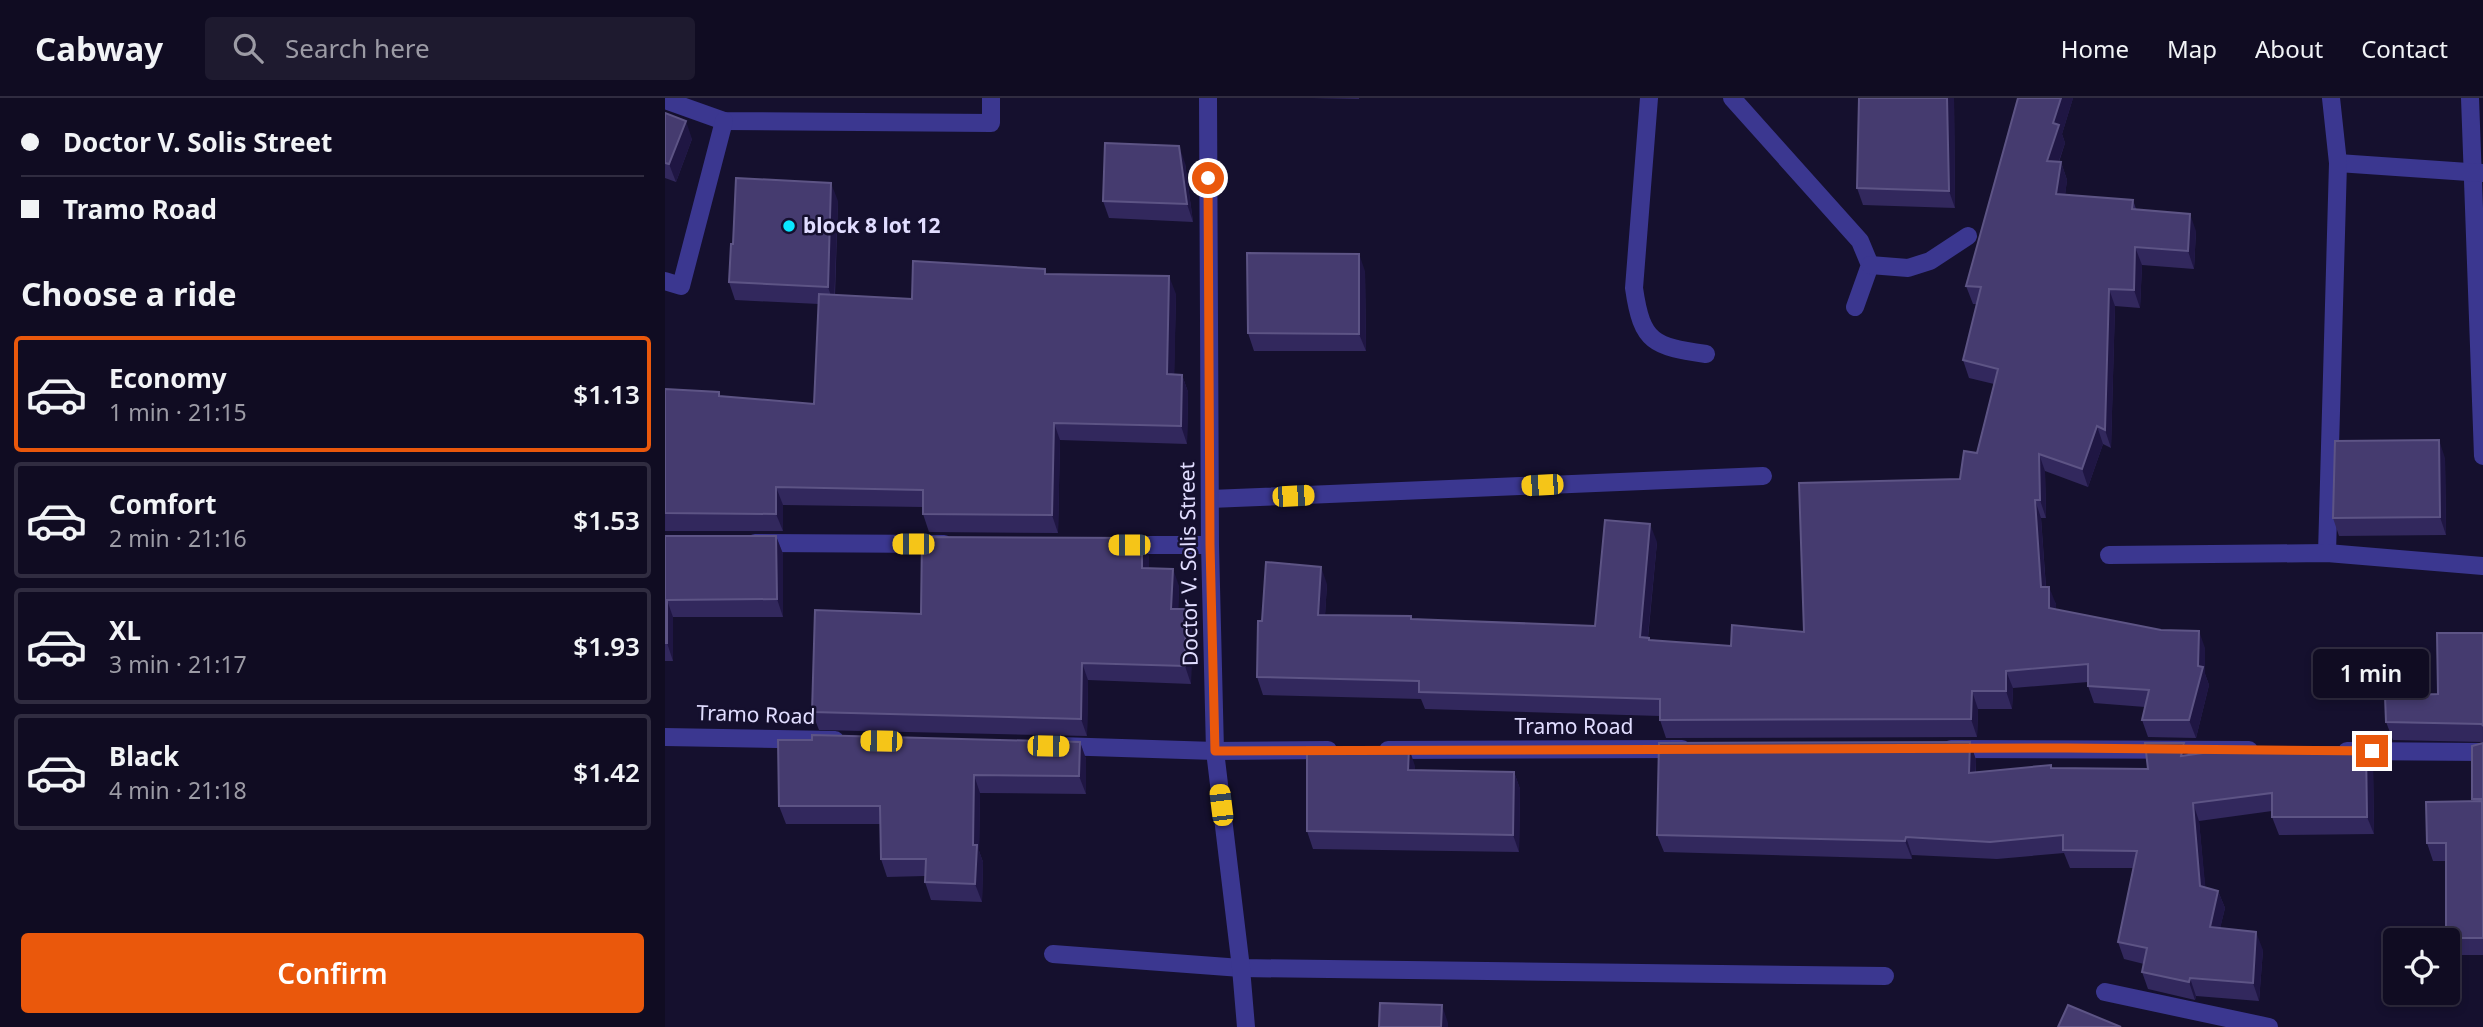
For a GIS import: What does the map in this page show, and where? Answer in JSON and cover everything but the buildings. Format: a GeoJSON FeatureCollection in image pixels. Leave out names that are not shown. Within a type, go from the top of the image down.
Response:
{"type":"FeatureCollection","features":[{"type":"Feature","properties":{"kind":"street"},"geometry":{"type":"LineString","coordinates":[[665,100],[725,121],[991,123],[991,98]]}},
{"type":"Feature","properties":{"kind":"street","name":"Doctor V. Solis Street"},"geometry":{"type":"LineString","coordinates":[[1207,98],[1210,545],[1215,751],[1246,1027]]}},
{"type":"Feature","properties":{"kind":"street"},"geometry":{"type":"LineString","coordinates":[[1649,98],[1634,288],[1637,312],[1645,330],[1665,348],[1706,355]]}},
{"type":"Feature","properties":{"kind":"street"},"geometry":{"type":"LineString","coordinates":[[1732,98],[1860,242],[1870,265],[1855,307]]}},
{"type":"Feature","properties":{"kind":"street"},"geometry":{"type":"LineString","coordinates":[[2327,553],[2338,163],[2331,98]]}},
{"type":"Feature","properties":{"kind":"street"},"geometry":{"type":"LineString","coordinates":[[2470,98],[2478,173],[2483,456]]}},
{"type":"Feature","properties":{"kind":"street"},"geometry":{"type":"LineString","coordinates":[[665,281],[681,286],[725,121]]}},
{"type":"Feature","properties":{"kind":"street"},"geometry":{"type":"LineString","coordinates":[[2338,163],[2478,173]]}},
{"type":"Feature","properties":{"kind":"street"},"geometry":{"type":"LineString","coordinates":[[1870,265],[1908,268],[1930,261],[1968,236]]}},
{"type":"Feature","properties":{"kind":"street"},"geometry":{"type":"LineString","coordinates":[[1210,499],[1763,476]]}},
{"type":"Feature","properties":{"kind":"street"},"geometry":{"type":"LineString","coordinates":[[740,543],[961,544]]}},
{"type":"Feature","properties":{"kind":"street"},"geometry":{"type":"LineString","coordinates":[[1100,545],[1210,545]]}},
{"type":"Feature","properties":{"kind":"street"},"geometry":{"type":"LineString","coordinates":[[2109,555],[2327,553],[2483,566]]}},
{"type":"Feature","properties":{"kind":"street","name":"Tramo Road"},"geometry":{"type":"LineString","coordinates":[[665,737],[854,741]]}},
{"type":"Feature","properties":{"kind":"street"},"geometry":{"type":"LineString","coordinates":[[1048,746],[1215,751],[1341,750]]}},
{"type":"Feature","properties":{"kind":"street","name":"Tramo Road"},"geometry":{"type":"LineString","coordinates":[[1368,750],[1704,749]]}},
{"type":"Feature","properties":{"kind":"street"},"geometry":{"type":"LineString","coordinates":[[1927,749],[2261,750]]}},
{"type":"Feature","properties":{"kind":"street"},"geometry":{"type":"LineString","coordinates":[[2331,751],[2483,752]]}},
{"type":"Feature","properties":{"kind":"street"},"geometry":{"type":"LineString","coordinates":[[1053,954],[1241,968],[1885,976]]}},
{"type":"Feature","properties":{"kind":"street"},"geometry":{"type":"LineString","coordinates":[[2105,992],[2269,1027]]}},
{"type":"Feature","properties":{"kind":"place","name":"block 8 lot 12"},"geometry":{"type":"Point","coordinates":[789,226]}},
{"type":"Feature","properties":{"kind":"route"},"geometry":{"type":"LineString","coordinates":[[1208,178],[1210,545],[1215,751],[2067,748],[2372,751]]}}]}
